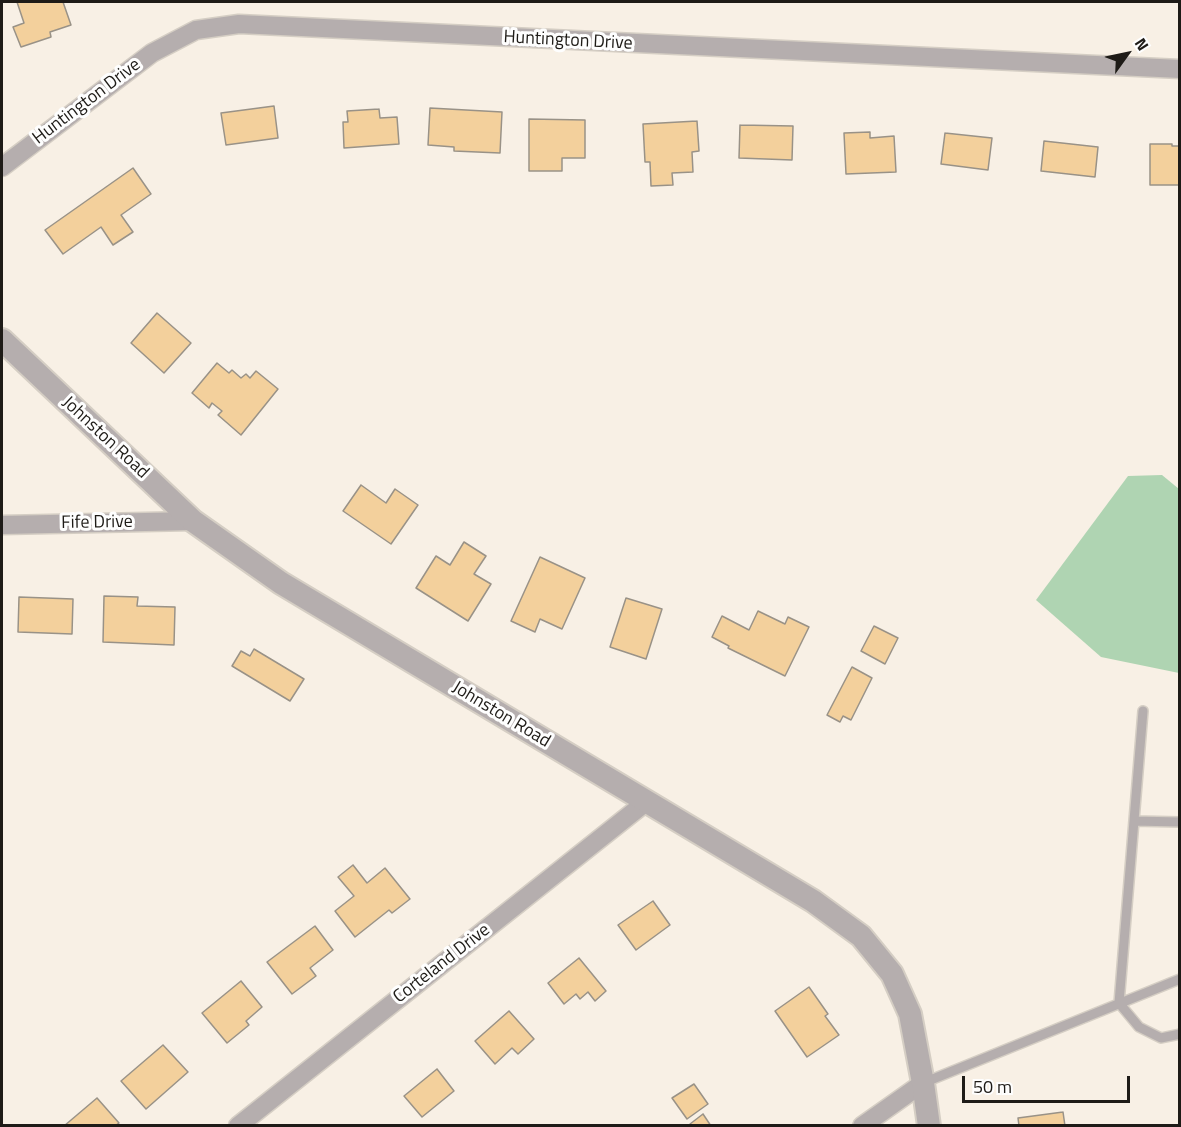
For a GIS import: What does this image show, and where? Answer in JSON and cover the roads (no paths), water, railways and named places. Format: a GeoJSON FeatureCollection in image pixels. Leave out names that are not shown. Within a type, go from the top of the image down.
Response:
{"type":"FeatureCollection","features":[{"type":"Feature","properties":{"kind":"street","name":"Huntington Drive"},"geometry":{"type":"LineString","coordinates":[[2,167],[152,53],[196,30],[239,24],[1179,69]]}},
{"type":"Feature","properties":{"kind":"street","name":"Johnston Road"},"geometry":{"type":"LineString","coordinates":[[2,340],[193,521],[281,583],[813,901],[861,936],[892,974],[910,1014],[924,1083],[929,1125]]}},
{"type":"Feature","properties":{"kind":"street","name":"Fife Drive"},"geometry":{"type":"LineString","coordinates":[[2,525],[193,521]]}},
{"type":"Feature","properties":{"kind":"street","name":"Corteland Drive"},"geometry":{"type":"LineString","coordinates":[[238,1125],[646,802]]}},
{"type":"Feature","properties":{"kind":"street"},"geometry":{"type":"LineString","coordinates":[[862,1125],[924,1083]]}},
{"type":"Feature","properties":{"kind":"lane"},"geometry":{"type":"LineString","coordinates":[[1143,711],[1119,1003],[1139,1027],[1161,1038],[1179,1034]]}},
{"type":"Feature","properties":{"kind":"lane"},"geometry":{"type":"LineString","coordinates":[[1134,821],[1179,822]]}},
{"type":"Feature","properties":{"kind":"lane"},"geometry":{"type":"LineString","coordinates":[[924,1083],[1179,979]]}}]}
